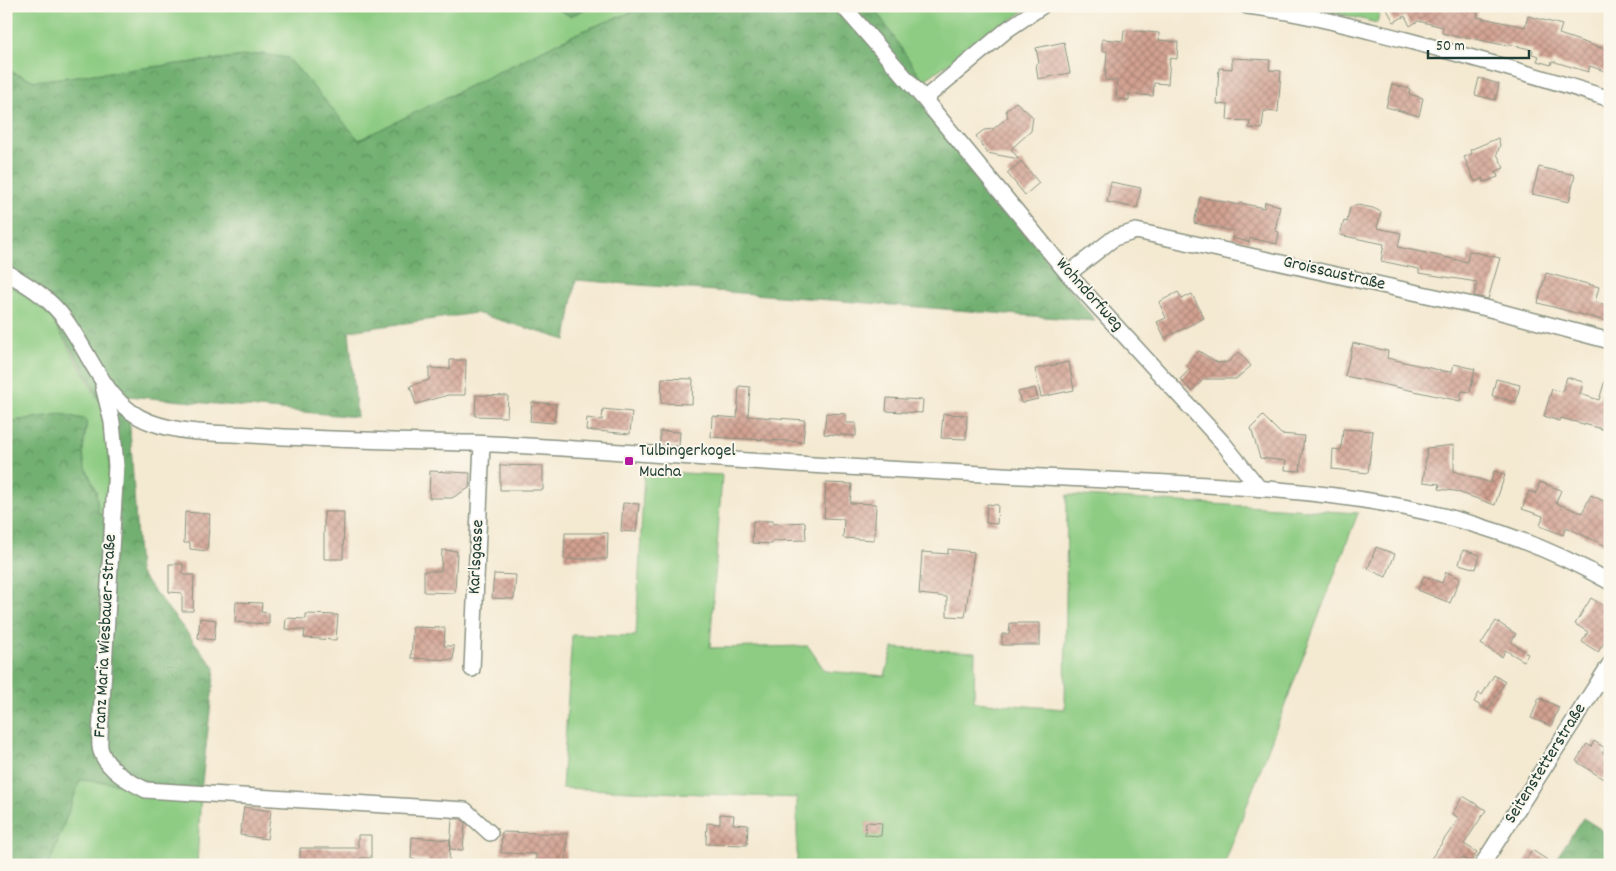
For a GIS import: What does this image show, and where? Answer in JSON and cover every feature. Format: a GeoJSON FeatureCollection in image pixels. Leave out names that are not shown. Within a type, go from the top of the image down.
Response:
{"type":"FeatureCollection","features":[{"type":"Feature","properties":{"kind":"street","name":"Wohndorfweg"},"geometry":{"type":"LineString","coordinates":[[843,6],[924,99],[1068,274],[1223,443],[1258,487]]}},
{"type":"Feature","properties":{"kind":"street"},"geometry":{"type":"LineString","coordinates":[[924,99],[1008,29],[1042,6]]}},
{"type":"Feature","properties":{"kind":"street"},"geometry":{"type":"LineString","coordinates":[[1247,6],[1287,11],[1382,34],[1530,72],[1610,99]]}},
{"type":"Feature","properties":{"kind":"street","name":"Groissaustraße"},"geometry":{"type":"LineString","coordinates":[[1068,274],[1114,238],[1136,231],[1486,308],[1610,342]]}},
{"type":"Feature","properties":{"kind":"street"},"geometry":{"type":"LineString","coordinates":[[6,272],[41,295],[57,309],[101,378],[123,406],[135,415],[170,428],[196,432],[276,437],[482,444],[839,467],[1258,487],[1353,497],[1425,511],[1500,531],[1560,555],[1610,582]]}},
{"type":"Feature","properties":{"kind":"street","name":"Franz Maria Wiesbauer-Straße"},"geometry":{"type":"LineString","coordinates":[[101,378],[112,422],[116,466],[100,735],[101,752],[112,767],[129,782],[146,790],[465,810],[490,833]]}},
{"type":"Feature","properties":{"kind":"street","name":"Karlsgasse"},"geometry":{"type":"LineString","coordinates":[[472,669],[482,444]]}},
{"type":"Feature","properties":{"kind":"street","name":"Seitenstetterstraße"},"geometry":{"type":"LineString","coordinates":[[1482,865],[1610,664]]}},
{"type":"Feature","properties":{"kind":"green space"},"geometry":{"type":"Polygon","coordinates":[[[6,6],[553,6],[570,16],[593,6],[648,6],[582,31],[359,140],[288,58],[262,54],[35,81],[6,70],[6,6]]]}},
{"type":"Feature","properties":{"kind":"green space"},"geometry":{"type":"Polygon","coordinates":[[[553,6],[593,6],[570,16],[553,6]]]}},
{"type":"Feature","properties":{"kind":"green space"},"geometry":{"type":"Polygon","coordinates":[[[648,6],[873,6],[923,81],[912,89],[1095,321],[576,280],[566,340],[476,313],[349,331],[357,417],[128,396],[139,572],[215,668],[201,791],[80,780],[49,865],[6,865],[6,422],[61,414],[87,420],[83,450],[84,463],[96,491],[98,511],[102,516],[106,516],[109,438],[105,412],[97,394],[55,322],[30,298],[6,285],[6,70],[35,81],[262,54],[288,58],[359,140],[582,31],[648,6]]]}},
{"type":"Feature","properties":{"kind":"green space"},"geometry":{"type":"Polygon","coordinates":[[[873,6],[1031,6],[923,81],[873,6]]]}},
{"type":"Feature","properties":{"kind":"green space"},"geometry":{"type":"Polygon","coordinates":[[[1307,6],[1381,6],[1377,23],[1307,6]]]}},
{"type":"Feature","properties":{"kind":"green space"},"geometry":{"type":"Polygon","coordinates":[[[6,285],[21,291],[51,317],[105,411],[111,444],[106,516],[101,516],[98,511],[96,491],[84,463],[83,450],[87,420],[61,414],[6,422],[6,285]]]}},
{"type":"Feature","properties":{"kind":"green space"},"geometry":{"type":"Polygon","coordinates":[[[644,471],[722,475],[710,648],[808,646],[825,671],[885,676],[893,648],[975,652],[974,702],[1065,709],[1067,495],[1358,513],[1224,865],[797,865],[797,798],[562,788],[572,635],[636,636],[644,471]]]}},
{"type":"Feature","properties":{"kind":"green space"},"geometry":{"type":"Polygon","coordinates":[[[80,780],[201,791],[197,865],[49,865],[80,780]]]}},
{"type":"Feature","properties":{"kind":"green space"},"geometry":{"type":"Polygon","coordinates":[[[1583,818],[1610,835],[1610,865],[1552,865],[1583,818]]]}},
{"type":"Feature","properties":{"kind":"building"},"geometry":{"type":"Polygon","coordinates":[[[1385,6],[1470,6],[1469,9],[1478,11],[1477,17],[1525,27],[1528,16],[1562,25],[1559,34],[1610,51],[1610,73],[1590,66],[1588,72],[1552,61],[1551,65],[1537,61],[1539,56],[1532,54],[1533,50],[1461,36],[1461,38],[1442,33],[1443,27],[1418,21],[1410,26],[1405,16],[1394,22],[1385,6]]]}},
{"type":"Feature","properties":{"kind":"building"},"geometry":{"type":"Polygon","coordinates":[[[1124,30],[1159,33],[1159,40],[1178,42],[1177,59],[1170,58],[1168,84],[1154,83],[1153,96],[1129,94],[1129,100],[1116,99],[1117,80],[1105,80],[1107,51],[1102,51],[1102,39],[1123,41],[1124,30]]]}},
{"type":"Feature","properties":{"kind":"building"},"geometry":{"type":"Polygon","coordinates":[[[1064,42],[1070,73],[1038,79],[1036,64],[1039,63],[1036,48],[1064,42]]]}},
{"type":"Feature","properties":{"kind":"building"},"geometry":{"type":"Polygon","coordinates":[[[1232,58],[1270,60],[1269,70],[1281,71],[1278,112],[1264,111],[1262,129],[1249,128],[1250,121],[1227,120],[1228,105],[1217,104],[1219,68],[1232,69],[1232,58]]]}},
{"type":"Feature","properties":{"kind":"building"},"geometry":{"type":"Polygon","coordinates":[[[1479,78],[1499,84],[1495,100],[1475,95],[1479,78]]]}},
{"type":"Feature","properties":{"kind":"building"},"geometry":{"type":"Polygon","coordinates":[[[1392,84],[1410,89],[1409,94],[1423,98],[1419,116],[1386,107],[1392,84]]]}},
{"type":"Feature","properties":{"kind":"building"},"geometry":{"type":"Polygon","coordinates":[[[1016,102],[1033,117],[1031,131],[1011,149],[1019,159],[987,153],[976,136],[984,130],[993,129],[1008,117],[1006,110],[1016,102]]]}},
{"type":"Feature","properties":{"kind":"building"},"geometry":{"type":"Polygon","coordinates":[[[1498,138],[1500,145],[1497,154],[1504,168],[1496,171],[1498,177],[1484,182],[1483,178],[1475,182],[1464,157],[1472,154],[1470,150],[1498,138]]]}},
{"type":"Feature","properties":{"kind":"building"},"geometry":{"type":"Polygon","coordinates":[[[1021,161],[1039,183],[1025,195],[1007,173],[1021,161]]]}},
{"type":"Feature","properties":{"kind":"building"},"geometry":{"type":"Polygon","coordinates":[[[1539,167],[1575,175],[1569,202],[1532,194],[1539,167]]]}},
{"type":"Feature","properties":{"kind":"building"},"geometry":{"type":"Polygon","coordinates":[[[1111,182],[1141,188],[1137,208],[1107,202],[1111,182]]]}},
{"type":"Feature","properties":{"kind":"building"},"geometry":{"type":"Polygon","coordinates":[[[1200,197],[1264,208],[1265,202],[1280,206],[1275,231],[1279,232],[1277,244],[1250,238],[1249,242],[1232,238],[1234,231],[1194,223],[1200,197]]]}},
{"type":"Feature","properties":{"kind":"building"},"geometry":{"type":"Polygon","coordinates":[[[1358,205],[1381,212],[1377,228],[1401,233],[1398,247],[1467,262],[1469,251],[1500,258],[1488,299],[1474,296],[1477,282],[1419,273],[1419,269],[1381,261],[1384,244],[1340,235],[1344,221],[1347,222],[1350,207],[1358,205]]]}},
{"type":"Feature","properties":{"kind":"building"},"geometry":{"type":"Polygon","coordinates":[[[1546,273],[1599,287],[1595,302],[1610,306],[1610,322],[1538,303],[1546,273]]]}},
{"type":"Feature","properties":{"kind":"building"},"geometry":{"type":"Polygon","coordinates":[[[1178,292],[1182,299],[1192,294],[1204,318],[1165,338],[1157,322],[1166,318],[1159,302],[1178,292]]]}},
{"type":"Feature","properties":{"kind":"building"},"geometry":{"type":"Polygon","coordinates":[[[1353,343],[1388,351],[1387,358],[1443,371],[1452,372],[1454,364],[1475,369],[1470,392],[1462,391],[1460,401],[1345,376],[1353,343]]]}},
{"type":"Feature","properties":{"kind":"building"},"geometry":{"type":"Polygon","coordinates":[[[1199,351],[1218,363],[1228,362],[1239,352],[1251,366],[1236,379],[1204,379],[1192,391],[1180,379],[1190,369],[1186,364],[1199,351]]]}},
{"type":"Feature","properties":{"kind":"building"},"geometry":{"type":"Polygon","coordinates":[[[450,360],[466,360],[465,395],[448,395],[416,404],[410,386],[429,380],[429,368],[450,369],[450,360]]]}},
{"type":"Feature","properties":{"kind":"building"},"geometry":{"type":"Polygon","coordinates":[[[1069,362],[1074,390],[1041,397],[1035,369],[1069,362]]]}},
{"type":"Feature","properties":{"kind":"building"},"geometry":{"type":"Polygon","coordinates":[[[1607,374],[1610,374],[1610,431],[1561,418],[1559,421],[1544,416],[1552,389],[1562,392],[1567,377],[1583,382],[1580,394],[1599,400],[1607,374]]]}},
{"type":"Feature","properties":{"kind":"building"},"geometry":{"type":"Polygon","coordinates":[[[662,378],[693,379],[692,404],[661,403],[662,378]]]}},
{"type":"Feature","properties":{"kind":"building"},"geometry":{"type":"Polygon","coordinates":[[[1496,379],[1520,385],[1516,402],[1492,396],[1496,379]]]}},
{"type":"Feature","properties":{"kind":"building"},"geometry":{"type":"Polygon","coordinates":[[[739,386],[750,387],[748,416],[805,420],[803,442],[711,437],[712,416],[737,418],[739,386]]]}},
{"type":"Feature","properties":{"kind":"building"},"geometry":{"type":"Polygon","coordinates":[[[1035,388],[1038,399],[1021,403],[1018,392],[1035,388]]]}},
{"type":"Feature","properties":{"kind":"building"},"geometry":{"type":"Polygon","coordinates":[[[476,395],[508,396],[507,417],[475,416],[476,395]]]}},
{"type":"Feature","properties":{"kind":"building"},"geometry":{"type":"Polygon","coordinates":[[[887,398],[923,400],[922,413],[886,411],[887,398]]]}},
{"type":"Feature","properties":{"kind":"building"},"geometry":{"type":"Polygon","coordinates":[[[532,402],[556,404],[554,423],[530,421],[532,402]]]}},
{"type":"Feature","properties":{"kind":"building"},"geometry":{"type":"Polygon","coordinates":[[[603,409],[632,412],[630,434],[586,430],[587,418],[602,420],[603,409]]]}},
{"type":"Feature","properties":{"kind":"building"},"geometry":{"type":"Polygon","coordinates":[[[826,413],[846,414],[846,423],[856,423],[856,436],[824,434],[826,413]]]}},
{"type":"Feature","properties":{"kind":"building"},"geometry":{"type":"Polygon","coordinates":[[[943,414],[967,415],[966,439],[941,438],[943,414]]]}},
{"type":"Feature","properties":{"kind":"building"},"geometry":{"type":"Polygon","coordinates":[[[1263,416],[1281,434],[1304,436],[1300,471],[1285,470],[1286,461],[1260,458],[1251,428],[1263,416]]]}},
{"type":"Feature","properties":{"kind":"building"},"geometry":{"type":"Polygon","coordinates":[[[1343,429],[1373,431],[1368,473],[1332,469],[1333,449],[1341,450],[1343,429]]]}},
{"type":"Feature","properties":{"kind":"building"},"geometry":{"type":"Polygon","coordinates":[[[660,431],[680,432],[679,446],[660,445],[660,431]]]}},
{"type":"Feature","properties":{"kind":"building"},"geometry":{"type":"Polygon","coordinates":[[[1454,445],[1454,471],[1491,483],[1494,471],[1505,475],[1495,505],[1455,491],[1439,489],[1440,484],[1423,482],[1427,448],[1454,445]]]}},
{"type":"Feature","properties":{"kind":"building"},"geometry":{"type":"Polygon","coordinates":[[[500,465],[543,466],[543,490],[500,490],[500,465]]]}},
{"type":"Feature","properties":{"kind":"building"},"geometry":{"type":"Polygon","coordinates":[[[430,471],[470,473],[469,488],[452,498],[429,498],[430,471]]]}},
{"type":"Feature","properties":{"kind":"building"},"geometry":{"type":"Polygon","coordinates":[[[1540,482],[1561,490],[1556,503],[1582,513],[1591,495],[1608,503],[1604,513],[1610,516],[1610,538],[1606,546],[1566,527],[1563,535],[1540,526],[1543,516],[1522,509],[1529,491],[1536,494],[1540,482]]]}},
{"type":"Feature","properties":{"kind":"building"},"geometry":{"type":"Polygon","coordinates":[[[826,483],[852,484],[850,503],[876,504],[874,540],[843,538],[844,519],[824,518],[826,483]]]}},
{"type":"Feature","properties":{"kind":"building"},"geometry":{"type":"Polygon","coordinates":[[[623,503],[639,504],[636,532],[621,531],[623,503]]]}},
{"type":"Feature","properties":{"kind":"building"},"geometry":{"type":"Polygon","coordinates":[[[987,504],[998,505],[997,524],[986,523],[987,504]]]}},
{"type":"Feature","properties":{"kind":"building"},"geometry":{"type":"Polygon","coordinates":[[[185,512],[210,514],[207,551],[190,549],[190,543],[184,543],[185,512]]]}},
{"type":"Feature","properties":{"kind":"building"},"geometry":{"type":"Polygon","coordinates":[[[324,512],[344,512],[343,559],[324,559],[324,512]]]}},
{"type":"Feature","properties":{"kind":"building"},"geometry":{"type":"Polygon","coordinates":[[[753,521],[773,521],[773,524],[805,522],[806,540],[772,541],[772,544],[752,543],[753,521]]]}},
{"type":"Feature","properties":{"kind":"building"},"geometry":{"type":"Polygon","coordinates":[[[565,533],[608,533],[607,559],[564,559],[565,533]]]}},
{"type":"Feature","properties":{"kind":"building"},"geometry":{"type":"Polygon","coordinates":[[[1376,547],[1395,554],[1386,577],[1368,569],[1376,547]]]}},
{"type":"Feature","properties":{"kind":"building"},"geometry":{"type":"Polygon","coordinates":[[[948,549],[974,552],[965,617],[947,616],[947,597],[919,594],[922,552],[948,554],[948,549]]]}},
{"type":"Feature","properties":{"kind":"building"},"geometry":{"type":"Polygon","coordinates":[[[442,550],[457,551],[455,593],[424,592],[424,571],[441,571],[442,550]]]}},
{"type":"Feature","properties":{"kind":"building"},"geometry":{"type":"Polygon","coordinates":[[[1463,550],[1480,555],[1476,569],[1459,564],[1463,550]]]}},
{"type":"Feature","properties":{"kind":"building"},"geometry":{"type":"Polygon","coordinates":[[[169,564],[183,564],[183,575],[194,575],[193,611],[182,611],[182,593],[169,592],[169,564]]]}},
{"type":"Feature","properties":{"kind":"building"},"geometry":{"type":"Polygon","coordinates":[[[1446,572],[1460,578],[1450,603],[1418,590],[1424,576],[1442,583],[1446,572]]]}},
{"type":"Feature","properties":{"kind":"building"},"geometry":{"type":"Polygon","coordinates":[[[494,574],[516,575],[514,599],[492,598],[494,574]]]}},
{"type":"Feature","properties":{"kind":"building"},"geometry":{"type":"Polygon","coordinates":[[[1591,598],[1610,610],[1610,634],[1598,652],[1582,642],[1588,632],[1575,624],[1591,598]]]}},
{"type":"Feature","properties":{"kind":"building"},"geometry":{"type":"Polygon","coordinates":[[[236,602],[262,603],[261,612],[269,613],[269,624],[235,622],[236,602]]]}},
{"type":"Feature","properties":{"kind":"building"},"geometry":{"type":"Polygon","coordinates":[[[306,614],[338,615],[336,640],[304,638],[305,630],[285,629],[286,618],[306,619],[306,614]]]}},
{"type":"Feature","properties":{"kind":"building"},"geometry":{"type":"Polygon","coordinates":[[[200,618],[216,620],[214,640],[198,638],[200,618]]]}},
{"type":"Feature","properties":{"kind":"building"},"geometry":{"type":"Polygon","coordinates":[[[1496,621],[1516,634],[1511,642],[1528,654],[1524,661],[1505,650],[1502,657],[1481,644],[1496,621]]]}},
{"type":"Feature","properties":{"kind":"building"},"geometry":{"type":"Polygon","coordinates":[[[1010,623],[1040,623],[1040,645],[1002,645],[1002,634],[1009,634],[1010,623]]]}},
{"type":"Feature","properties":{"kind":"building"},"geometry":{"type":"Polygon","coordinates":[[[413,627],[445,628],[444,646],[454,646],[453,660],[411,658],[413,627]]]}},
{"type":"Feature","properties":{"kind":"building"},"geometry":{"type":"Polygon","coordinates":[[[1494,675],[1505,682],[1488,710],[1474,702],[1479,693],[1482,695],[1494,675]]]}},
{"type":"Feature","properties":{"kind":"building"},"geometry":{"type":"Polygon","coordinates":[[[1539,698],[1559,707],[1551,726],[1531,718],[1539,698]]]}},
{"type":"Feature","properties":{"kind":"building"},"geometry":{"type":"Polygon","coordinates":[[[1594,741],[1605,748],[1603,753],[1610,757],[1610,768],[1603,779],[1576,761],[1587,744],[1591,747],[1594,741]]]}},
{"type":"Feature","properties":{"kind":"building"},"geometry":{"type":"Polygon","coordinates":[[[1463,796],[1486,810],[1464,844],[1477,852],[1471,862],[1462,857],[1457,865],[1438,865],[1430,860],[1459,818],[1452,814],[1463,796]]]}},
{"type":"Feature","properties":{"kind":"building"},"geometry":{"type":"Polygon","coordinates":[[[244,807],[271,811],[267,839],[240,835],[244,807]]]}},
{"type":"Feature","properties":{"kind":"building"},"geometry":{"type":"Polygon","coordinates":[[[720,814],[734,815],[733,824],[748,825],[747,845],[706,844],[707,823],[720,824],[720,814]]]}},
{"type":"Feature","properties":{"kind":"building"},"geometry":{"type":"Polygon","coordinates":[[[452,819],[461,819],[465,822],[463,850],[450,849],[452,819]]]}},
{"type":"Feature","properties":{"kind":"building"},"geometry":{"type":"Polygon","coordinates":[[[866,822],[882,823],[881,836],[865,835],[866,822]]]}},
{"type":"Feature","properties":{"kind":"building"},"geometry":{"type":"Polygon","coordinates":[[[502,832],[567,834],[566,865],[535,865],[536,854],[501,853],[502,832]]]}},
{"type":"Feature","properties":{"kind":"building"},"geometry":{"type":"Polygon","coordinates":[[[358,835],[371,835],[371,858],[360,858],[360,865],[300,864],[300,848],[358,848],[358,835]]]}},
{"type":"Feature","properties":{"kind":"building"},"geometry":{"type":"Polygon","coordinates":[[[412,837],[450,840],[449,865],[428,865],[428,860],[411,859],[412,837]]]}},
{"type":"Feature","properties":{"kind":"building"},"geometry":{"type":"Polygon","coordinates":[[[1532,850],[1555,865],[1523,865],[1532,850]]]}},
{"type":"Feature","properties":{"kind":"place","name":"Tulbingerkogel Mucha"},"geometry":{"type":"Point","coordinates":[629,461]}}]}
